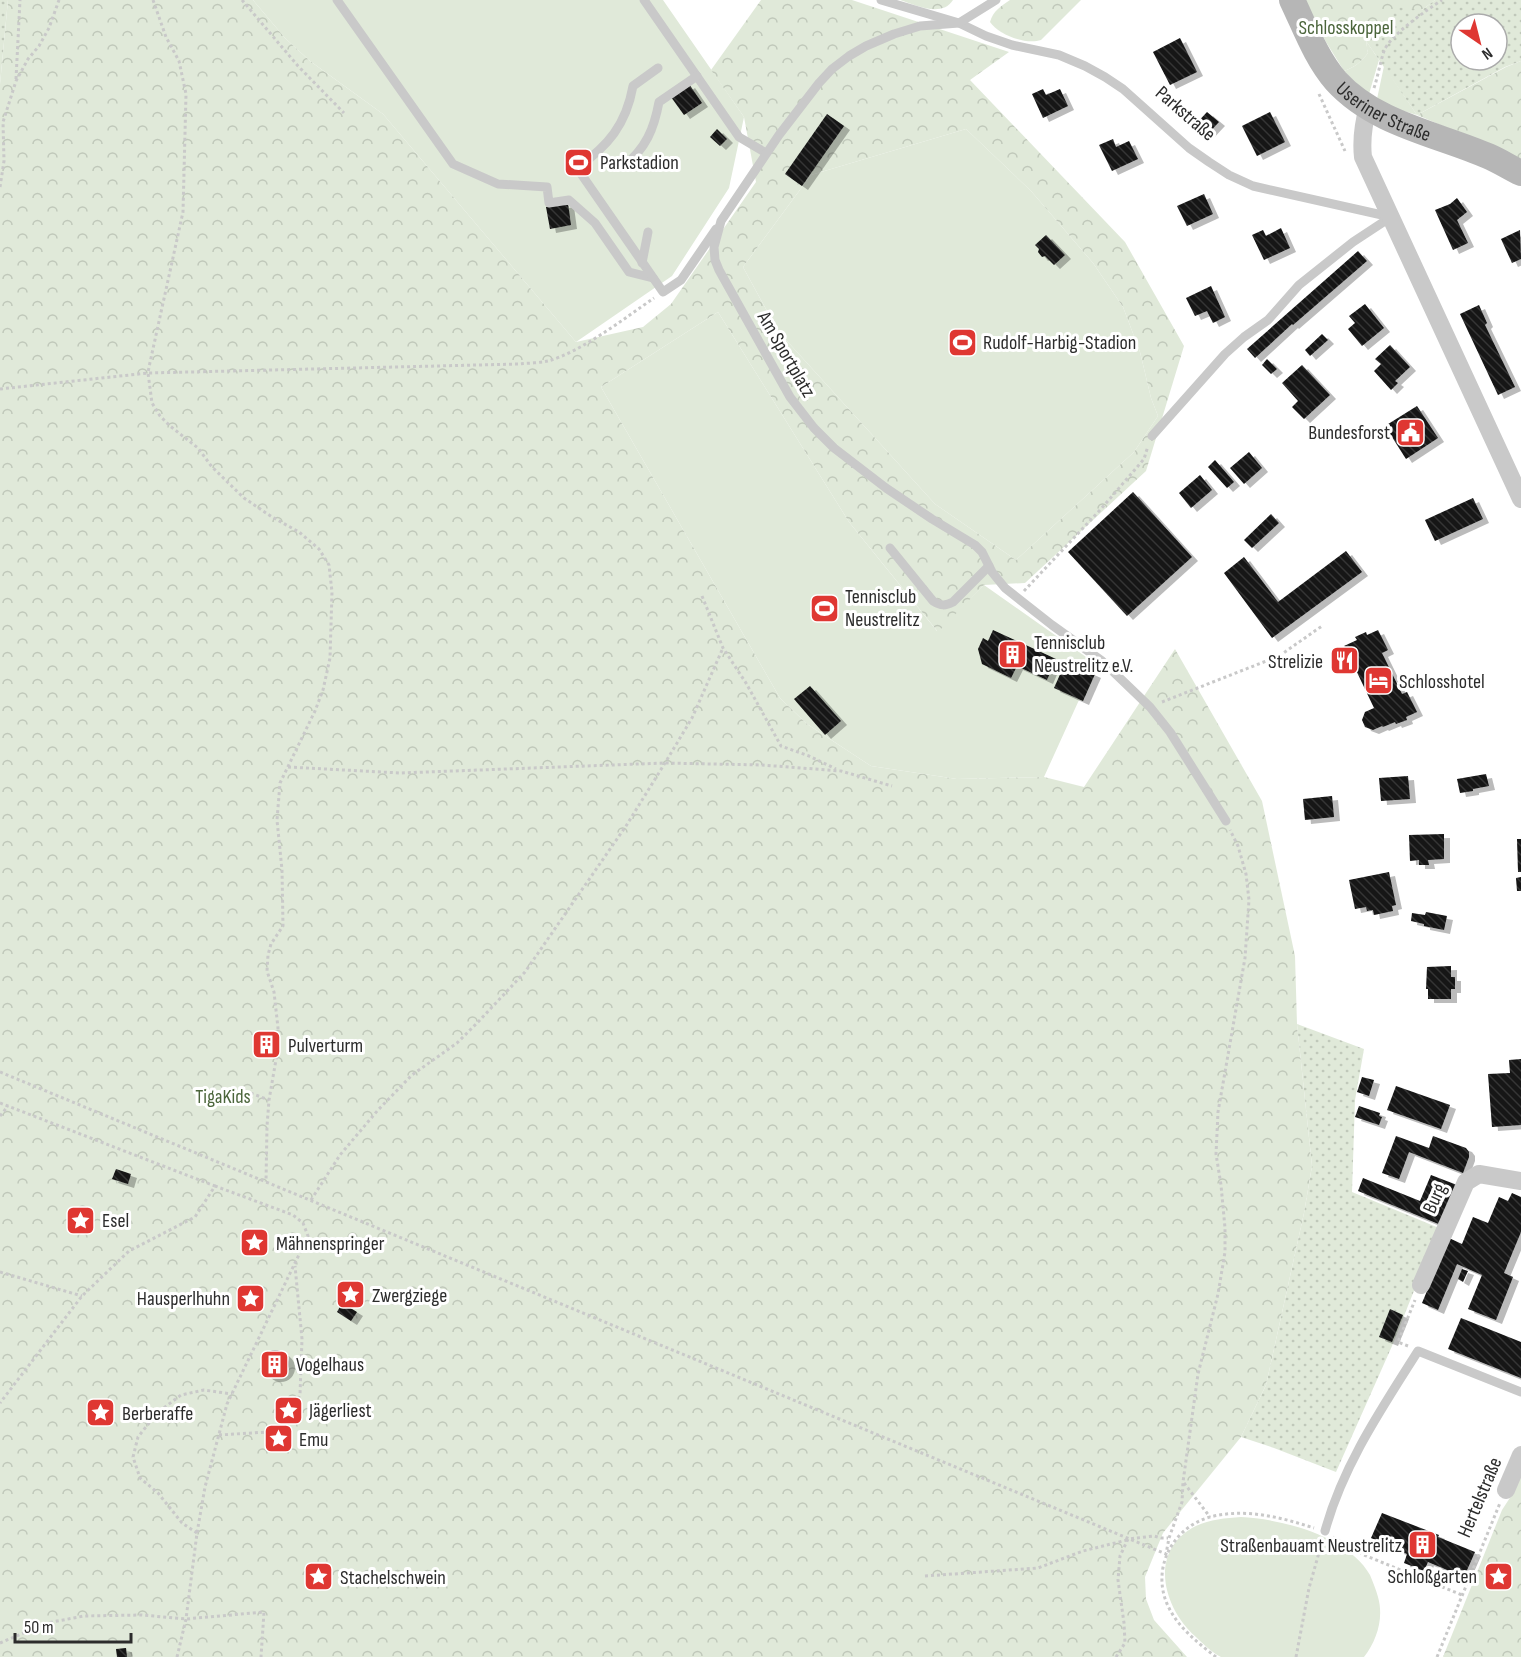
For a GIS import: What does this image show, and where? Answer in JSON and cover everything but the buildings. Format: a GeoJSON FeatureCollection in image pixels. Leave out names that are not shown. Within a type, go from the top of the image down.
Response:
{"type":"FeatureCollection","features":[{"type":"Feature","properties":{"kind":"main road","name":"Useriner Straße"},"geometry":{"type":"LineString","coordinates":[[1292,0],[1329,71],[1347,93],[1368,107],[1404,124],[1490,156],[1521,173]]}},
{"type":"Feature","properties":{"kind":"street"},"geometry":{"type":"LineString","coordinates":[[1368,107],[1361,142],[1363,157],[1521,499]]}},
{"type":"Feature","properties":{"kind":"street","name":"Burg"},"geometry":{"type":"LineString","coordinates":[[1421,1285],[1466,1182],[1479,1174],[1521,1181]]}},
{"type":"Feature","properties":{"kind":"street","name":"Hertelstraße"},"geometry":{"type":"LineString","coordinates":[[1506,1490],[1521,1455]]}},
{"type":"Feature","properties":{"kind":"lane"},"geometry":{"type":"LineString","coordinates":[[337,0],[453,164],[498,184],[547,188],[549,203],[569,200],[595,223],[629,272],[653,278]]}},
{"type":"Feature","properties":{"kind":"lane"},"geometry":{"type":"LineString","coordinates":[[644,0],[739,137],[766,153]]}},
{"type":"Feature","properties":{"kind":"lane","name":"Parkstraße"},"geometry":{"type":"LineString","coordinates":[[881,0],[959,23],[1012,45],[1059,55],[1105,77],[1123,89],[1202,158],[1229,175],[1253,186],[1391,217]]}},
{"type":"Feature","properties":{"kind":"lane"},"geometry":{"type":"LineString","coordinates":[[959,23],[996,0]]}},
{"type":"Feature","properties":{"kind":"lane","name":"Am Sportplatz"},"geometry":{"type":"LineString","coordinates":[[959,23],[921,26],[894,34],[866,46],[832,69],[819,82],[766,153],[722,220],[714,247],[715,260],[790,397],[802,414],[834,448],[858,468],[932,519],[975,545],[982,552],[992,572],[1016,599],[1102,661],[1125,683],[1150,707],[1170,732],[1226,821]]}},
{"type":"Feature","properties":{"kind":"lane"},"geometry":{"type":"LineString","coordinates":[[658,68],[633,86],[628,109],[617,131],[603,148],[576,168],[663,292],[681,280],[722,220]]}},
{"type":"Feature","properties":{"kind":"lane"},"geometry":{"type":"LineString","coordinates":[[624,166],[637,156],[655,124],[659,102],[697,76]]}},
{"type":"Feature","properties":{"kind":"lane"},"geometry":{"type":"LineString","coordinates":[[1152,436],[1225,354],[1268,320],[1299,285],[1353,242],[1391,217]]}},
{"type":"Feature","properties":{"kind":"lane"},"geometry":{"type":"LineString","coordinates":[[642,263],[648,232]]}},
{"type":"Feature","properties":{"kind":"lane"},"geometry":{"type":"LineString","coordinates":[[890,548],[933,601],[940,605],[953,602],[989,566]]}},
{"type":"Feature","properties":{"kind":"lane"},"geometry":{"type":"LineString","coordinates":[[1325,1531],[1345,1475],[1361,1441],[1418,1351],[1521,1392]]}},
{"type":"Feature","properties":{"kind":"path"},"geometry":{"type":"LineString","coordinates":[[16,81],[20,0]]}},
{"type":"Feature","properties":{"kind":"path"},"geometry":{"type":"LineString","coordinates":[[0,187],[4,161],[3,122],[16,81],[49,28],[59,0]]}},
{"type":"Feature","properties":{"kind":"path"},"geometry":{"type":"LineString","coordinates":[[153,0],[166,38],[179,61],[186,94],[183,212],[148,373],[152,403],[160,416],[198,447],[212,467],[244,498],[299,532],[319,549],[329,565],[332,592],[330,658],[323,690],[280,783],[277,820],[282,870],[283,926],[270,944],[268,955],[267,971],[274,992],[278,1028],[277,1053],[269,1100],[266,1182]]}},
{"type":"Feature","properties":{"kind":"path"},"geometry":{"type":"LineString","coordinates":[[242,0],[298,66],[344,113]]}},
{"type":"Feature","properties":{"kind":"path"},"geometry":{"type":"LineString","coordinates":[[1368,107],[1389,42],[1442,0]]}},
{"type":"Feature","properties":{"kind":"path"},"geometry":{"type":"LineString","coordinates":[[0,389],[148,373],[519,364],[547,361],[588,342],[663,292]]}},
{"type":"Feature","properties":{"kind":"path"},"geometry":{"type":"LineString","coordinates":[[1016,599],[1101,509],[1144,459],[1152,436]]}},
{"type":"Feature","properties":{"kind":"path"},"geometry":{"type":"LineString","coordinates":[[702,596],[723,648],[746,683],[781,746],[841,771],[892,786]]}},
{"type":"Feature","properties":{"kind":"path"},"geometry":{"type":"LineString","coordinates":[[1150,707],[1280,657],[1322,626]]}},
{"type":"Feature","properties":{"kind":"path"},"geometry":{"type":"LineString","coordinates":[[311,1200],[340,1155],[378,1110],[412,1075],[457,1043],[480,1022],[525,972],[626,826],[666,763],[692,718],[723,648]]}},
{"type":"Feature","properties":{"kind":"path"},"geometry":{"type":"LineString","coordinates":[[288,767],[400,772],[666,763],[762,765],[841,771]]}},
{"type":"Feature","properties":{"kind":"path"},"geometry":{"type":"LineString","coordinates":[[1216,1657],[1188,1633],[1168,1607],[1161,1586],[1169,1538],[1182,1502],[1198,1374],[1218,1294],[1225,1252],[1226,1228],[1216,1154],[1218,1112],[1245,958],[1249,900],[1246,874],[1238,846],[1226,821]]}},
{"type":"Feature","properties":{"kind":"path"},"geometry":{"type":"LineString","coordinates":[[0,1071],[1166,1554]]}},
{"type":"Feature","properties":{"kind":"path"},"geometry":{"type":"LineString","coordinates":[[245,1091],[269,1100]]}},
{"type":"Feature","properties":{"kind":"path"},"geometry":{"type":"LineString","coordinates":[[0,1103],[293,1215],[303,1223],[308,1236],[227,1404],[205,1487],[186,1619],[177,1657]]}},
{"type":"Feature","properties":{"kind":"path"},"geometry":{"type":"LineString","coordinates":[[0,1116],[8,1106]]}},
{"type":"Feature","properties":{"kind":"path"},"geometry":{"type":"LineString","coordinates":[[0,1403],[82,1296],[129,1251],[195,1216],[215,1186]]}},
{"type":"Feature","properties":{"kind":"path"},"geometry":{"type":"LineString","coordinates":[[219,1435],[267,1432],[291,1417],[300,1394],[302,1339],[295,1265]]}},
{"type":"Feature","properties":{"kind":"path"},"geometry":{"type":"LineString","coordinates":[[0,1272],[82,1296]]}},
{"type":"Feature","properties":{"kind":"path"},"geometry":{"type":"LineString","coordinates":[[1418,1351],[1398,1342],[1421,1285]]}},
{"type":"Feature","properties":{"kind":"path"},"geometry":{"type":"LineString","coordinates":[[197,1533],[182,1523],[158,1493],[140,1478],[133,1457],[138,1437],[157,1413],[181,1395],[204,1390],[232,1395]]}},
{"type":"Feature","properties":{"kind":"path"},"geometry":{"type":"LineString","coordinates":[[1183,1482],[1210,1517]]}},
{"type":"Feature","properties":{"kind":"path","name":"Hertelstraße"},"geometry":{"type":"LineString","coordinates":[[1437,1657],[1506,1490]]}},
{"type":"Feature","properties":{"kind":"path"},"geometry":{"type":"LineString","coordinates":[[1166,1554],[1179,1534],[1210,1517],[1240,1513],[1277,1517],[1325,1531],[1364,1555],[1462,1595]]}},
{"type":"Feature","properties":{"kind":"path"},"geometry":{"type":"LineString","coordinates":[[1296,1657],[1309,1588],[1325,1531]]}},
{"type":"Feature","properties":{"kind":"path"},"geometry":{"type":"LineString","coordinates":[[925,1576],[1038,1568],[1083,1551],[1128,1539],[1154,1536],[1169,1538]]}},
{"type":"Feature","properties":{"kind":"path"},"geometry":{"type":"LineString","coordinates":[[1117,1657],[1125,1643],[1118,1580],[1120,1556],[1128,1539]]}},
{"type":"Feature","properties":{"kind":"path"},"geometry":{"type":"LineString","coordinates":[[0,1643],[47,1623],[84,1616],[142,1615],[186,1619],[264,1612],[261,1657]]}},
{"type":"Feature","properties":{"kind":"green space"},"geometry":{"type":"Polygon","coordinates":[[[0,0],[8,0],[0,84],[0,0]]]}},
{"type":"Feature","properties":{"kind":"green space","name":"TigaKids"},"geometry":{"type":"Polygon","coordinates":[[[8,0],[253,0],[285,38],[310,61],[383,114],[576,342],[643,327],[671,304],[756,182],[744,117],[711,70],[761,0],[852,0],[1009,52],[970,80],[1125,242],[1184,346],[1146,471],[1025,583],[984,585],[938,632],[849,522],[718,312],[601,387],[780,698],[807,724],[871,766],[957,779],[1044,777],[1084,787],[1175,649],[1262,801],[1295,956],[1297,1024],[1312,1166],[1304,1213],[1266,1385],[1241,1437],[1163,1533],[1145,1577],[1146,1599],[1154,1620],[1187,1657],[0,1657],[0,84],[8,0]],[[966,129],[811,175],[743,267],[778,331],[935,504],[1016,560],[1134,452],[1158,416],[1151,398],[1140,352],[1123,307],[1093,263],[1031,191],[966,129]]]}},
{"type":"Feature","properties":{"kind":"green space","name":"Parkstadion"},"geometry":{"type":"Polygon","coordinates":[[[253,0],[663,0],[744,117],[729,188],[672,276],[576,342],[383,114],[310,61],[285,38],[253,0]]]}},
{"type":"Feature","properties":{"kind":"green space"},"geometry":{"type":"Polygon","coordinates":[[[900,0],[953,0],[942,8],[928,9],[900,0]]]}},
{"type":"Feature","properties":{"kind":"green space"},"geometry":{"type":"Polygon","coordinates":[[[1010,0],[1081,0],[1041,40],[1028,41],[1006,35],[990,22],[995,12],[1010,0]]]}},
{"type":"Feature","properties":{"kind":"green space","name":"Schlosskoppel"},"geometry":{"type":"Polygon","coordinates":[[[1305,0],[1435,0],[1422,10],[1366,41],[1368,53],[1358,64],[1344,71],[1326,42],[1305,0]]]}},
{"type":"Feature","properties":{"kind":"green space"},"geometry":{"type":"Polygon","coordinates":[[[1435,0],[1521,0],[1521,61],[1509,66],[1509,12],[1449,12],[1449,72],[1496,72],[1417,115],[1366,41],[1398,7],[1422,10],[1435,0]]]}},
{"type":"Feature","properties":{"kind":"green space"},"geometry":{"type":"Polygon","coordinates":[[[1366,41],[1379,60],[1369,94],[1344,71],[1358,64],[1368,53],[1366,41]]]}},
{"type":"Feature","properties":{"kind":"green space"},"geometry":{"type":"Polygon","coordinates":[[[1521,61],[1521,161],[1417,115],[1497,72],[1509,72],[1509,66],[1521,61]]]}},
{"type":"Feature","properties":{"kind":"green space"},"geometry":{"type":"Polygon","coordinates":[[[1384,66],[1417,115],[1390,107],[1377,99],[1384,66]]]}},
{"type":"Feature","properties":{"kind":"green space","name":"Rudolf-Harbig-Stadion"},"geometry":{"type":"Polygon","coordinates":[[[966,129],[1031,191],[1093,263],[1123,307],[1140,352],[1151,398],[1158,416],[1134,452],[1016,560],[935,504],[778,331],[743,267],[811,175],[966,129]]]}},
{"type":"Feature","properties":{"kind":"green space","name":"Tennisclub Neustrelitz"},"geometry":{"type":"Polygon","coordinates":[[[718,312],[849,522],[937,631],[984,585],[1096,664],[1092,672],[1095,674],[1083,701],[1079,700],[1044,777],[957,779],[871,766],[807,724],[780,698],[601,387],[718,312]]]}},
{"type":"Feature","properties":{"kind":"green space"},"geometry":{"type":"Polygon","coordinates":[[[1297,1024],[1364,1049],[1355,1100],[1352,1192],[1439,1228],[1392,1346],[1336,1472],[1241,1437],[1266,1385],[1304,1213],[1312,1166],[1297,1024]]]}},
{"type":"Feature","properties":{"kind":"green space","name":"Schloßgarten"},"geometry":{"type":"Polygon","coordinates":[[[1521,1476],[1521,1657],[1443,1657],[1502,1510],[1521,1476]]]}},
{"type":"Feature","properties":{"kind":"green space"},"geometry":{"type":"Polygon","coordinates":[[[1241,1517],[1275,1521],[1313,1532],[1330,1540],[1360,1561],[1370,1575],[1380,1605],[1380,1621],[1376,1636],[1364,1657],[1221,1657],[1185,1625],[1169,1597],[1165,1567],[1170,1552],[1178,1539],[1192,1528],[1216,1520],[1241,1517]]]}},
{"type":"Feature","properties":{"kind":"place","name":"Parkstadion"},"geometry":{"type":"Point","coordinates":[579,162]}},
{"type":"Feature","properties":{"kind":"place","name":"Rudolf-Harbig-Stadion"},"geometry":{"type":"Point","coordinates":[962,342]}},
{"type":"Feature","properties":{"kind":"place","name":"Bundesforst"},"geometry":{"type":"Point","coordinates":[1411,432]}},
{"type":"Feature","properties":{"kind":"place","name":"Tennisclub Neustrelitz"},"geometry":{"type":"Point","coordinates":[824,608]}},
{"type":"Feature","properties":{"kind":"place","name":"Tennisclub Neustrelitz e.V."},"geometry":{"type":"Point","coordinates":[1013,654]}},
{"type":"Feature","properties":{"kind":"place","name":"Strelizie"},"geometry":{"type":"Point","coordinates":[1344,661]}},
{"type":"Feature","properties":{"kind":"place","name":"Schlosshotel"},"geometry":{"type":"Point","coordinates":[1378,681]}},
{"type":"Feature","properties":{"kind":"place","name":"Pulverturm"},"geometry":{"type":"Point","coordinates":[267,1045]}},
{"type":"Feature","properties":{"kind":"place","name":"Esel"},"geometry":{"type":"Point","coordinates":[81,1220]}},
{"type":"Feature","properties":{"kind":"place","name":"Mähnenspringer"},"geometry":{"type":"Point","coordinates":[255,1243]}},
{"type":"Feature","properties":{"kind":"place","name":"Zwergziege"},"geometry":{"type":"Point","coordinates":[351,1295]}},
{"type":"Feature","properties":{"kind":"place","name":"Hausperlhuhn"},"geometry":{"type":"Point","coordinates":[251,1298]}},
{"type":"Feature","properties":{"kind":"place","name":"Vogelhaus"},"geometry":{"type":"Point","coordinates":[275,1364]}},
{"type":"Feature","properties":{"kind":"place","name":"Jägerliest"},"geometry":{"type":"Point","coordinates":[288,1410]}},
{"type":"Feature","properties":{"kind":"place","name":"Berberaffe"},"geometry":{"type":"Point","coordinates":[101,1413]}},
{"type":"Feature","properties":{"kind":"place","name":"Emu"},"geometry":{"type":"Point","coordinates":[278,1439]}},
{"type":"Feature","properties":{"kind":"place","name":"Straßenbauamt Neustrelitz"},"geometry":{"type":"Point","coordinates":[1423,1545]}},
{"type":"Feature","properties":{"kind":"place","name":"Schloßgarten"},"geometry":{"type":"Point","coordinates":[1498,1576]}},
{"type":"Feature","properties":{"kind":"place","name":"Stachelschwein"},"geometry":{"type":"Point","coordinates":[319,1577]}}]}
